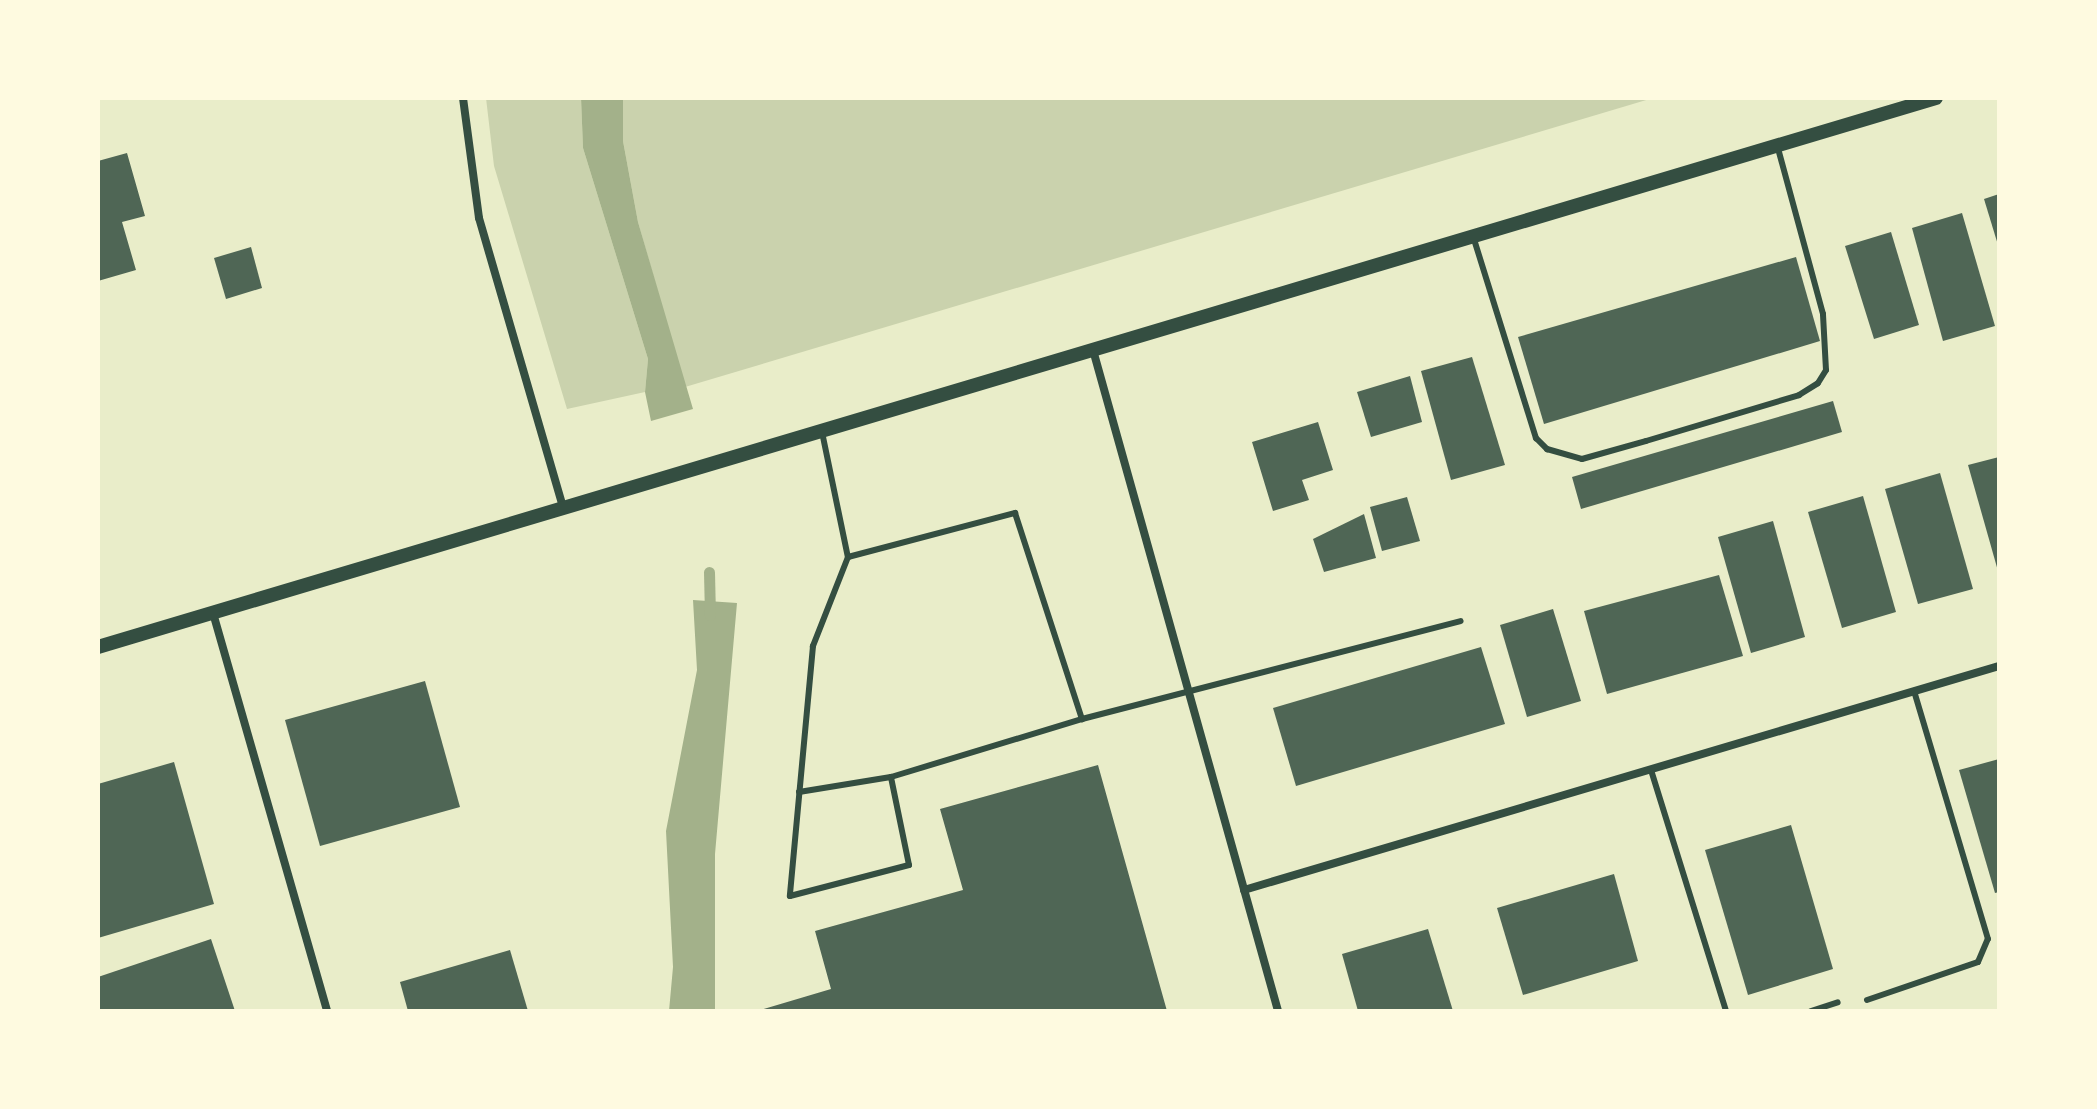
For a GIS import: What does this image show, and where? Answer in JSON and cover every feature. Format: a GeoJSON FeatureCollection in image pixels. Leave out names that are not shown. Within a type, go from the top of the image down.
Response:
{"type":"FeatureCollection","features":[{"type":"Feature","properties":{"kind":"street"},"geometry":{"type":"LineString","coordinates":[[463,98],[479,218],[563,508]]}},
{"type":"Feature","properties":{"kind":"street"},"geometry":{"type":"LineString","coordinates":[[98,647],[1936,98]]}},
{"type":"Feature","properties":{"kind":"street"},"geometry":{"type":"LineString","coordinates":[[1093,350],[1278,1011]]}},
{"type":"Feature","properties":{"kind":"street"},"geometry":{"type":"LineString","coordinates":[[213,613],[327,1011]]}},
{"type":"Feature","properties":{"kind":"street"},"geometry":{"type":"LineString","coordinates":[[1244,890],[1999,666]]}},
{"type":"Feature","properties":{"kind":"lane"},"geometry":{"type":"LineString","coordinates":[[1473,236],[1536,438],[1547,449],[1582,459],[1646,441],[1799,395],[1818,383],[1826,370],[1823,314],[1777,145]]}},
{"type":"Feature","properties":{"kind":"lane"},"geometry":{"type":"LineString","coordinates":[[821,431],[848,557],[813,646],[790,896],[909,865],[891,777]]}},
{"type":"Feature","properties":{"kind":"lane"},"geometry":{"type":"LineString","coordinates":[[848,557],[1015,513],[1082,719]]}},
{"type":"Feature","properties":{"kind":"lane"},"geometry":{"type":"LineString","coordinates":[[799,792],[891,777],[1082,719],[1461,621]]}},
{"type":"Feature","properties":{"kind":"lane"},"geometry":{"type":"LineString","coordinates":[[1867,1000],[1978,962],[1988,939],[1914,691]]}},
{"type":"Feature","properties":{"kind":"lane"},"geometry":{"type":"LineString","coordinates":[[1651,770],[1726,1011]]}},
{"type":"Feature","properties":{"kind":"lane"},"geometry":{"type":"LineString","coordinates":[[1811,1011],[1838,1002]]}},
{"type":"Feature","properties":{"kind":"shaded area"},"geometry":{"type":"Polygon","coordinates":[[[486,98],[581,98],[583,148],[648,359],[645,392],[567,409],[494,166],[486,98]]]}},
{"type":"Feature","properties":{"kind":"shaded area"},"geometry":{"type":"Polygon","coordinates":[[[581,98],[623,98],[623,141],[638,222],[693,409],[651,421],[645,392],[648,359],[583,148],[581,98]]]}},
{"type":"Feature","properties":{"kind":"shaded area"},"geometry":{"type":"Polygon","coordinates":[[[623,98],[1653,98],[685,387],[638,222],[623,141],[623,98]]]}},
{"type":"Feature","properties":{"kind":"shaded area"},"geometry":{"type":"Polygon","coordinates":[[[693,600],[737,603],[715,854],[715,1011],[669,1011],[673,967],[666,831],[697,670],[693,600]]]}},
{"type":"Feature","properties":{"kind":"building"},"geometry":{"type":"Polygon","coordinates":[[[127,153],[145,216],[122,222],[136,270],[98,281],[98,161],[127,153]]]}},
{"type":"Feature","properties":{"kind":"building"},"geometry":{"type":"Polygon","coordinates":[[[1999,194],[1999,245],[1998,245],[1984,199],[1999,194]]]}},
{"type":"Feature","properties":{"kind":"building"},"geometry":{"type":"Polygon","coordinates":[[[1962,213],[1995,326],[1943,341],[1912,228],[1962,213]]]}},
{"type":"Feature","properties":{"kind":"building"},"geometry":{"type":"Polygon","coordinates":[[[1891,232],[1919,325],[1874,339],[1845,246],[1891,232]]]}},
{"type":"Feature","properties":{"kind":"building"},"geometry":{"type":"Polygon","coordinates":[[[251,247],[262,288],[226,299],[214,258],[251,247]]]}},
{"type":"Feature","properties":{"kind":"building"},"geometry":{"type":"Polygon","coordinates":[[[1796,257],[1820,341],[1544,424],[1518,337],[1796,257]]]}},
{"type":"Feature","properties":{"kind":"building"},"geometry":{"type":"Polygon","coordinates":[[[1472,357],[1505,465],[1451,480],[1421,371],[1472,357]]]}},
{"type":"Feature","properties":{"kind":"building"},"geometry":{"type":"Polygon","coordinates":[[[1410,376],[1422,422],[1371,437],[1357,392],[1410,376]]]}},
{"type":"Feature","properties":{"kind":"building"},"geometry":{"type":"Polygon","coordinates":[[[1833,401],[1842,432],[1581,509],[1572,477],[1833,401]]]}},
{"type":"Feature","properties":{"kind":"building"},"geometry":{"type":"Polygon","coordinates":[[[1318,422],[1333,470],[1302,480],[1309,500],[1273,511],[1252,442],[1318,422]]]}},
{"type":"Feature","properties":{"kind":"building"},"geometry":{"type":"Polygon","coordinates":[[[1999,457],[1999,571],[1998,571],[1968,465],[1999,457]]]}},
{"type":"Feature","properties":{"kind":"building"},"geometry":{"type":"Polygon","coordinates":[[[1940,473],[1973,589],[1918,604],[1885,489],[1940,473]]]}},
{"type":"Feature","properties":{"kind":"building"},"geometry":{"type":"Polygon","coordinates":[[[1863,496],[1896,612],[1842,628],[1808,512],[1863,496]]]}},
{"type":"Feature","properties":{"kind":"building"},"geometry":{"type":"Polygon","coordinates":[[[1407,497],[1420,541],[1382,551],[1370,507],[1407,497]]]}},
{"type":"Feature","properties":{"kind":"building"},"geometry":{"type":"Polygon","coordinates":[[[1364,514],[1376,558],[1324,572],[1313,539],[1364,514]]]}},
{"type":"Feature","properties":{"kind":"building"},"geometry":{"type":"Polygon","coordinates":[[[1773,521],[1805,637],[1751,653],[1718,537],[1773,521]]]}},
{"type":"Feature","properties":{"kind":"building"},"geometry":{"type":"Polygon","coordinates":[[[1719,575],[1743,656],[1607,694],[1584,611],[1719,575]]]}},
{"type":"Feature","properties":{"kind":"building"},"geometry":{"type":"Polygon","coordinates":[[[1553,609],[1581,701],[1527,717],[1500,625],[1553,609]]]}},
{"type":"Feature","properties":{"kind":"building"},"geometry":{"type":"Polygon","coordinates":[[[1481,647],[1505,724],[1296,786],[1273,708],[1481,647]]]}},
{"type":"Feature","properties":{"kind":"building"},"geometry":{"type":"Polygon","coordinates":[[[425,681],[460,807],[320,846],[285,720],[425,681]]]}},
{"type":"Feature","properties":{"kind":"building"},"geometry":{"type":"Polygon","coordinates":[[[1999,759],[1999,892],[1995,893],[1959,770],[1999,759]]]}},
{"type":"Feature","properties":{"kind":"building"},"geometry":{"type":"Polygon","coordinates":[[[174,762],[214,904],[98,938],[98,784],[174,762]]]}},
{"type":"Feature","properties":{"kind":"building"},"geometry":{"type":"Polygon","coordinates":[[[1098,765],[1167,1011],[757,1011],[831,989],[815,931],[963,890],[940,809],[1098,765]]]}},
{"type":"Feature","properties":{"kind":"building"},"geometry":{"type":"Polygon","coordinates":[[[1791,825],[1833,969],[1748,995],[1705,850],[1791,825]]]}},
{"type":"Feature","properties":{"kind":"building"},"geometry":{"type":"Polygon","coordinates":[[[1614,874],[1638,961],[1523,995],[1497,908],[1614,874]]]}},
{"type":"Feature","properties":{"kind":"building"},"geometry":{"type":"Polygon","coordinates":[[[1428,929],[1453,1011],[1358,1011],[1342,954],[1428,929]]]}},
{"type":"Feature","properties":{"kind":"building"},"geometry":{"type":"Polygon","coordinates":[[[211,939],[235,1011],[98,1011],[98,977],[211,939]]]}},
{"type":"Feature","properties":{"kind":"building"},"geometry":{"type":"Polygon","coordinates":[[[510,950],[528,1011],[408,1011],[400,982],[510,950]]]}},
{"type":"Feature","properties":{"kind":"waterway"},"geometry":{"type":"LineString","coordinates":[[709,572],[710,615]]}}]}
